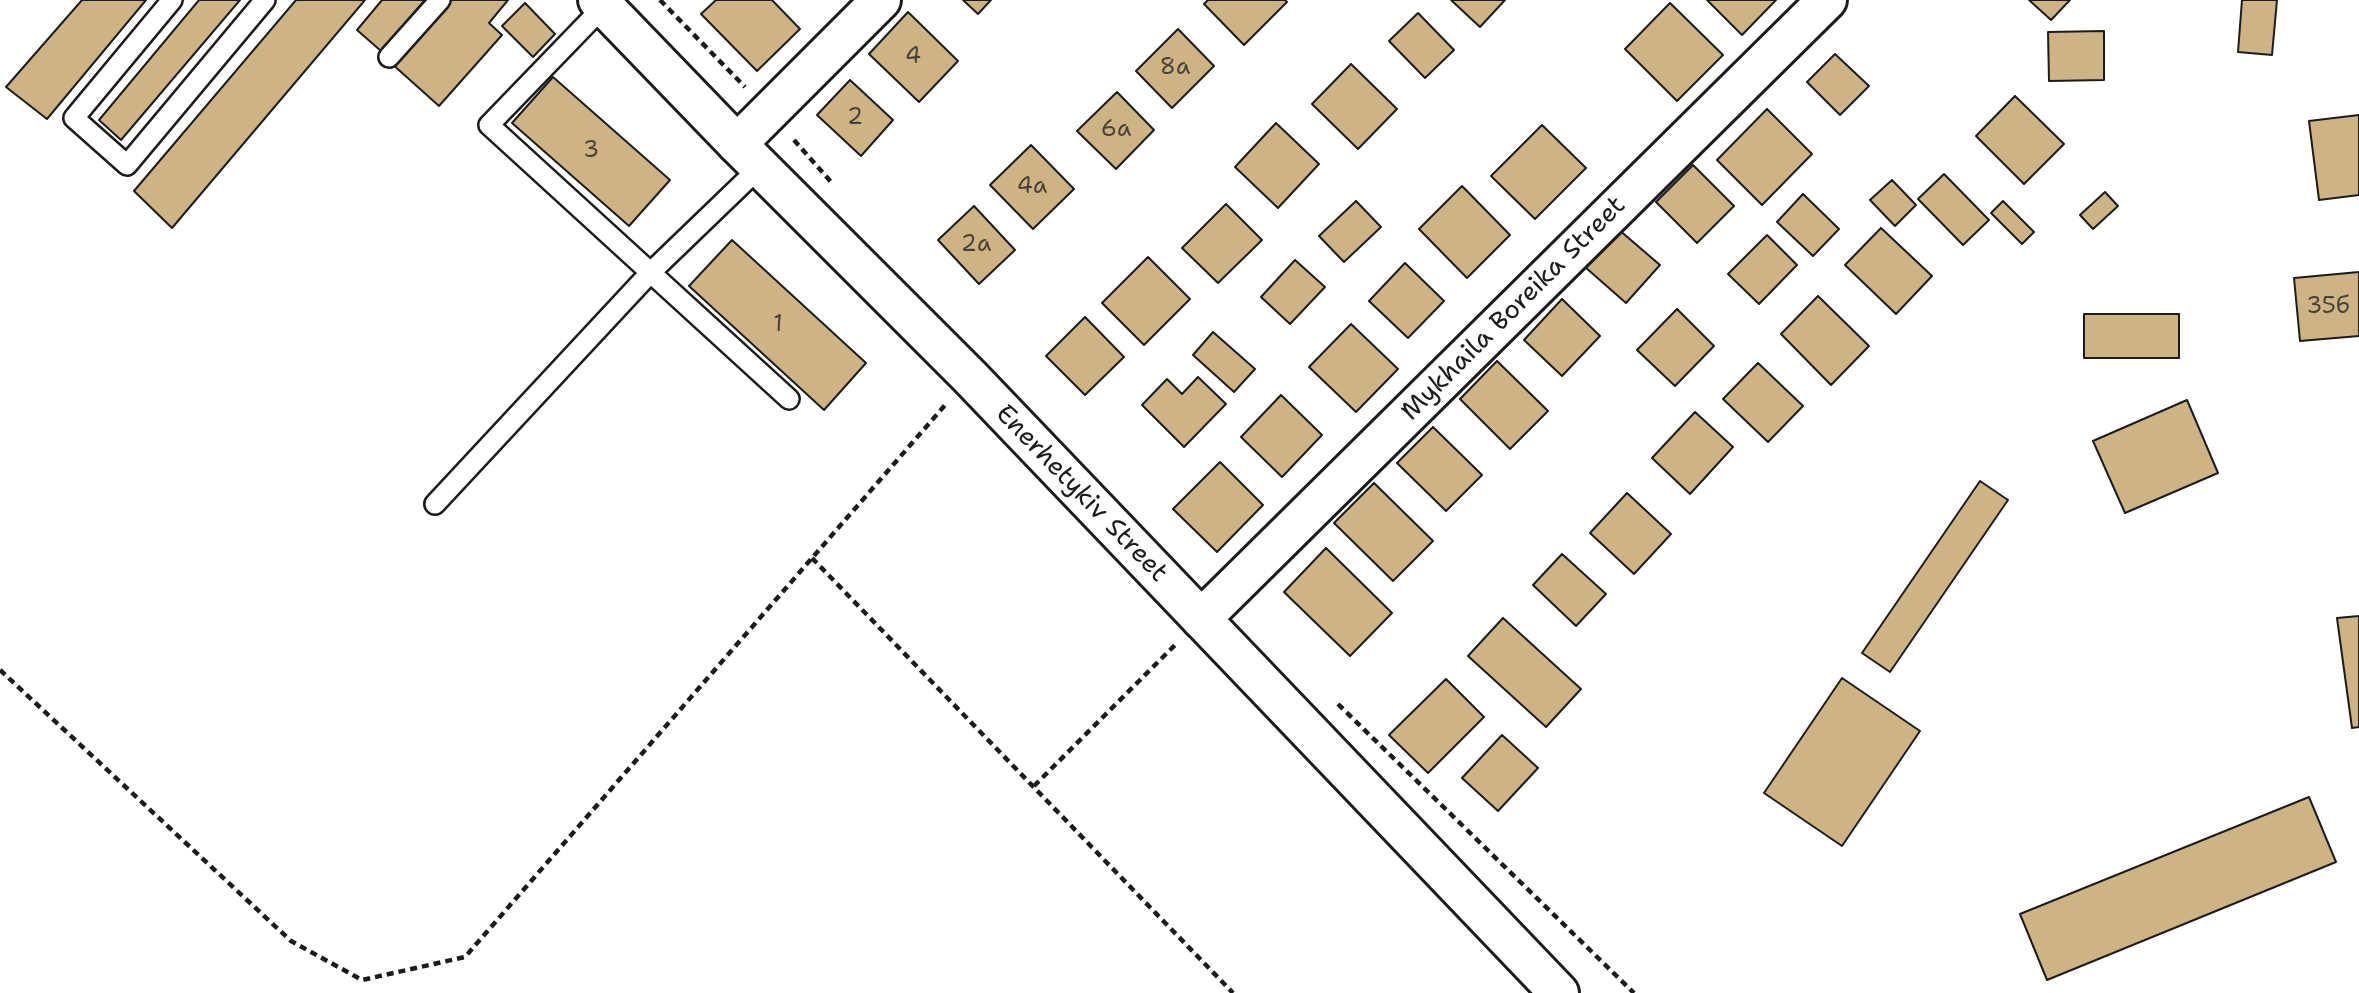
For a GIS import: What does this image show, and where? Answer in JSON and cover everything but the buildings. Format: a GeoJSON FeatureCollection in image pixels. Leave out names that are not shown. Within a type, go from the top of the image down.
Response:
{"type":"FeatureCollection","features":[{"type":"Feature","properties":{"kind":"street"},"geometry":{"type":"LineString","coordinates":[[749,155],[881,0]]}},
{"type":"Feature","properties":{"kind":"street","name":"Mykhaila Boreika Street"},"geometry":{"type":"LineString","coordinates":[[1201,619],[1827,0]]}},
{"type":"Feature","properties":{"kind":"street","name":"Enerhetykiv Street"},"geometry":{"type":"LineString","coordinates":[[601,3],[970,377],[1559,993]]}},
{"type":"Feature","properties":{"kind":"lane"},"geometry":{"type":"LineString","coordinates":[[172,0],[74,118],[127,165],[265,0]]}},
{"type":"Feature","properties":{"kind":"lane"},"geometry":{"type":"LineString","coordinates":[[389,57],[440,0]]}},
{"type":"Feature","properties":{"kind":"lane"},"geometry":{"type":"LineString","coordinates":[[601,3],[489,125],[789,399]]}},
{"type":"Feature","properties":{"kind":"lane"},"geometry":{"type":"LineString","coordinates":[[435,504],[650,273],[749,155]]}},
{"type":"Feature","properties":{"kind":"path"},"geometry":{"type":"LineString","coordinates":[[0,670],[291,941],[362,980],[465,957],[970,377]]}},
{"type":"Feature","properties":{"kind":"path"},"geometry":{"type":"LineString","coordinates":[[813,558],[1233,993]]}},
{"type":"Feature","properties":{"kind":"path"},"geometry":{"type":"LineString","coordinates":[[1034,786],[1201,619]]}}]}
